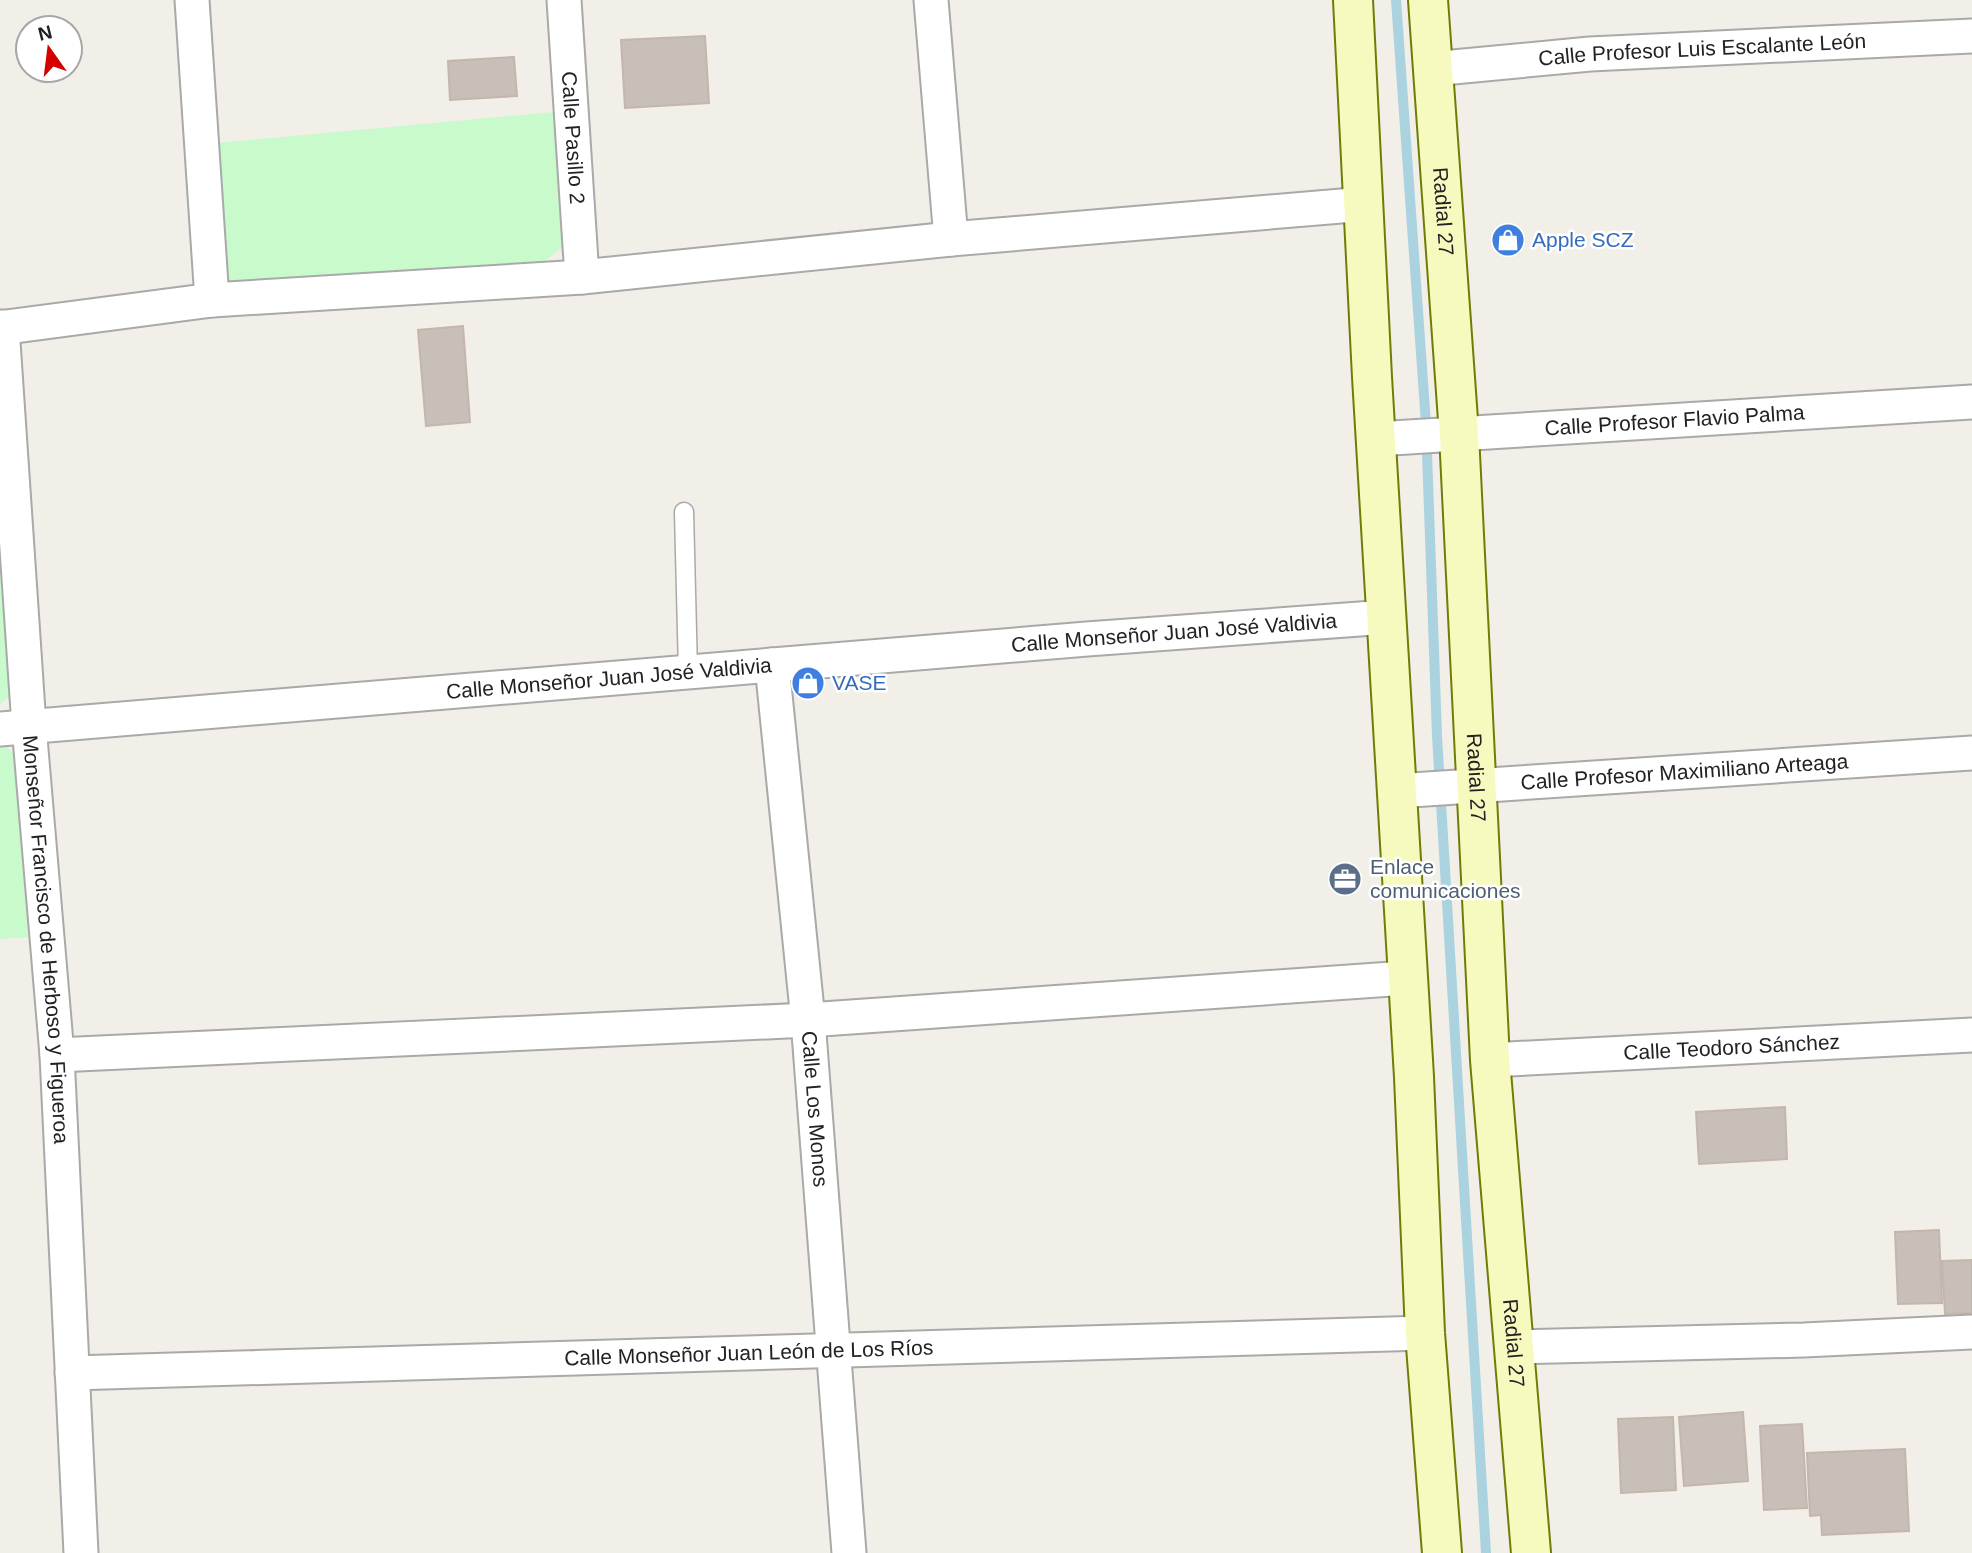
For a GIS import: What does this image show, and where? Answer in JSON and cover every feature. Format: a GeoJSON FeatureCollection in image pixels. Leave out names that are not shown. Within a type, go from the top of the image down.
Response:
{"type":"FeatureCollection","features":[{"type":"Feature","properties":{"kind":"street"},"geometry":{"type":"LineString","coordinates":[[192,0],[212,300]]}},
{"type":"Feature","properties":{"kind":"street","name":"Calle Pasillo 2"},"geometry":{"type":"LineString","coordinates":[[564,0],[582,277]]}},
{"type":"Feature","properties":{"kind":"street"},"geometry":{"type":"LineString","coordinates":[[931,0],[951,239]]}},
{"type":"Feature","properties":{"kind":"street"},"geometry":{"type":"LineString","coordinates":[[1353,0],[1365,204],[1384,439],[1387,617],[1402,790],[1406,978],[1414,1077],[1426,1333],[1443,1553]]}},
{"type":"Feature","properties":{"kind":"street","name":"Radial 27"},"geometry":{"type":"LineString","coordinates":[[1428,0],[1464,786],[1531,1553]]}},
{"type":"Feature","properties":{"kind":"street","name":"Calle Profesor Luis Escalante León"},"geometry":{"type":"LineString","coordinates":[[1432,69],[1590,54],[1972,36]]}},
{"type":"Feature","properties":{"kind":"street"},"geometry":{"type":"LineString","coordinates":[[1,328],[212,300],[582,277],[951,239],[1365,204]]}},
{"type":"Feature","properties":{"kind":"street","name":"Monseñor Francisco de Herboso y Figueroa"},"geometry":{"type":"LineString","coordinates":[[1,328],[14,727],[57,1055],[81,1553]]}},
{"type":"Feature","properties":{"kind":"street","name":"Calle Profesor Flavio Palma"},"geometry":{"type":"LineString","coordinates":[[1384,439],[1972,402]]}},
{"type":"Feature","properties":{"kind":"street","name":"Calle Monseñor Juan José Valdivia"},"geometry":{"type":"LineString","coordinates":[[14,727],[1387,617]]}},
{"type":"Feature","properties":{"kind":"street","name":"Calle Los Monos"},"geometry":{"type":"LineString","coordinates":[[772,665],[808,1020],[849,1553]]}},
{"type":"Feature","properties":{"kind":"street","name":"Calle Profesor Maximiliano Arteaga"},"geometry":{"type":"LineString","coordinates":[[1402,790],[1972,754]]}},
{"type":"Feature","properties":{"kind":"street"},"geometry":{"type":"LineString","coordinates":[[57,1055],[808,1020],[1406,978]]}},
{"type":"Feature","properties":{"kind":"street","name":"Calle Teodoro Sánchez"},"geometry":{"type":"LineString","coordinates":[[1490,1060],[1972,1035]]}},
{"type":"Feature","properties":{"kind":"street"},"geometry":{"type":"LineString","coordinates":[[1514,1347],[1804,1340],[1972,1332]]}},
{"type":"Feature","properties":{"kind":"street","name":"Calle Monseñor Juan León de Los Ríos"},"geometry":{"type":"LineString","coordinates":[[72,1373],[1426,1333]]}},
{"type":"Feature","properties":{"kind":"lane"},"geometry":{"type":"LineString","coordinates":[[684,512],[688,672]]}},
{"type":"Feature","properties":{"kind":"green space"},"geometry":{"type":"Polygon","coordinates":[[[554,112],[564,246],[544,262],[245,288],[232,285],[225,274],[217,143],[554,112]]]}},
{"type":"Feature","properties":{"kind":"green space"},"geometry":{"type":"Polygon","coordinates":[[[0,439],[17,690],[0,704],[0,439]]]}},
{"type":"Feature","properties":{"kind":"green space"},"geometry":{"type":"Polygon","coordinates":[[[0,744],[7,746],[14,755],[28,937],[0,939],[0,744]]]}},
{"type":"Feature","properties":{"kind":"building"},"geometry":{"type":"Polygon","coordinates":[[[705,36],[709,103],[625,108],[621,40],[705,36]]]}},
{"type":"Feature","properties":{"kind":"building"},"geometry":{"type":"Polygon","coordinates":[[[514,57],[517,96],[450,100],[448,61],[514,57]]]}},
{"type":"Feature","properties":{"kind":"building"},"geometry":{"type":"Polygon","coordinates":[[[463,326],[470,422],[426,426],[418,330],[463,326]]]}},
{"type":"Feature","properties":{"kind":"building"},"geometry":{"type":"Polygon","coordinates":[[[1785,1107],[1787,1159],[1699,1164],[1696,1112],[1785,1107]]]}},
{"type":"Feature","properties":{"kind":"building"},"geometry":{"type":"Polygon","coordinates":[[[1939,1230],[1942,1303],[1898,1304],[1895,1232],[1939,1230]]]}},
{"type":"Feature","properties":{"kind":"building"},"geometry":{"type":"Polygon","coordinates":[[[1972,1260],[1972,1313],[1945,1314],[1942,1261],[1972,1260]]]}},
{"type":"Feature","properties":{"kind":"building"},"geometry":{"type":"Polygon","coordinates":[[[1743,1412],[1748,1481],[1684,1486],[1679,1417],[1743,1412]]]}},
{"type":"Feature","properties":{"kind":"building"},"geometry":{"type":"Polygon","coordinates":[[[1673,1417],[1676,1490],[1621,1493],[1618,1419],[1673,1417]]]}},
{"type":"Feature","properties":{"kind":"building"},"geometry":{"type":"Polygon","coordinates":[[[1802,1424],[1807,1508],[1764,1510],[1760,1426],[1802,1424]]]}},
{"type":"Feature","properties":{"kind":"building"},"geometry":{"type":"Polygon","coordinates":[[[1905,1449],[1909,1531],[1822,1535],[1821,1515],[1810,1516],[1807,1453],[1905,1449]]]}},
{"type":"Feature","properties":{"kind":"waterway"},"geometry":{"type":"LineString","coordinates":[[1396,0],[1426,424],[1437,736],[1486,1553]]}},
{"type":"Feature","properties":{"kind":"place","name":"Apple SCZ"},"geometry":{"type":"Point","coordinates":[1508,240]}},
{"type":"Feature","properties":{"kind":"place","name":"VASE"},"geometry":{"type":"Point","coordinates":[808,683]}},
{"type":"Feature","properties":{"kind":"place","name":"Enlace comunicaciones"},"geometry":{"type":"Point","coordinates":[1345,879]}}]}
